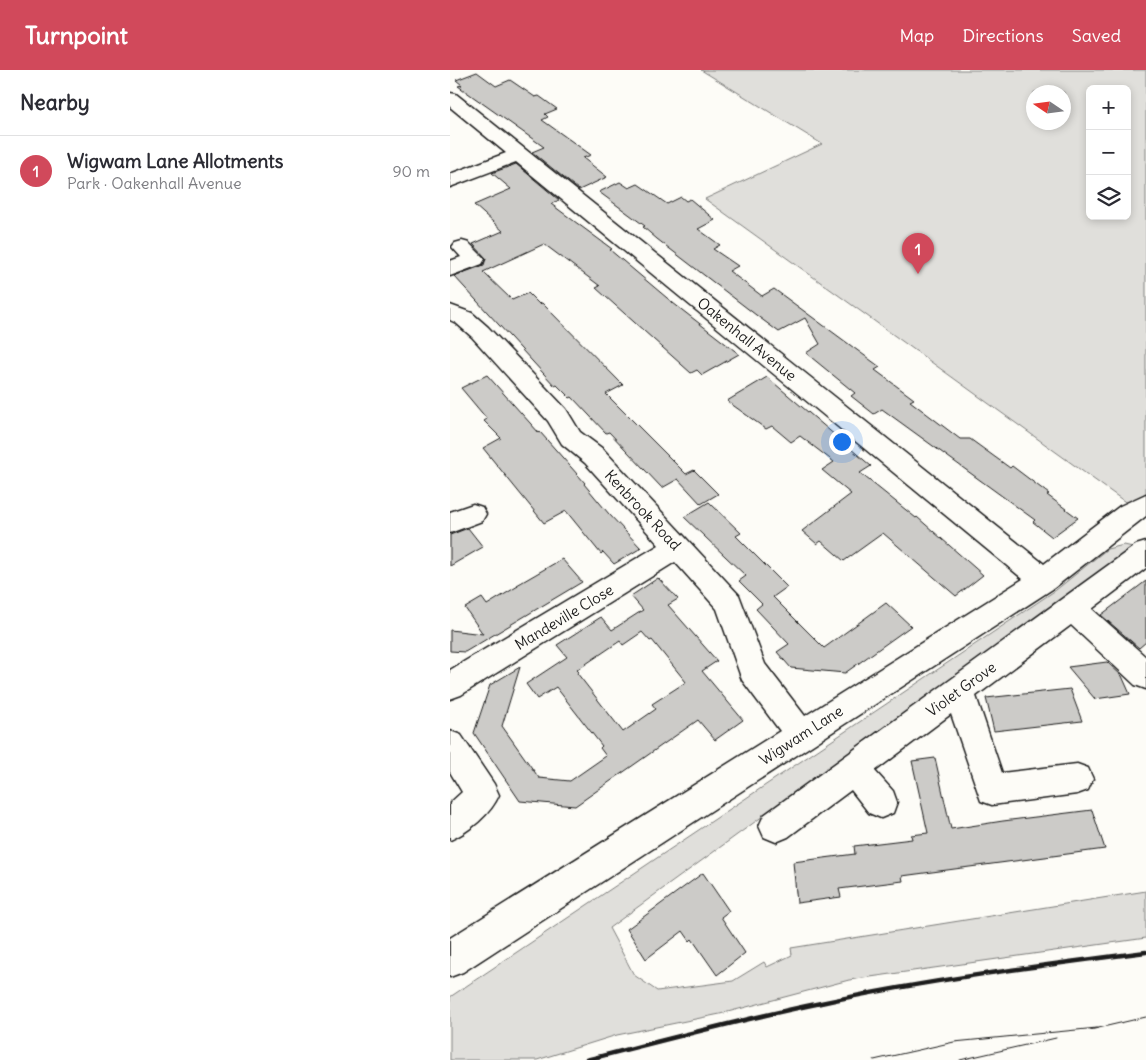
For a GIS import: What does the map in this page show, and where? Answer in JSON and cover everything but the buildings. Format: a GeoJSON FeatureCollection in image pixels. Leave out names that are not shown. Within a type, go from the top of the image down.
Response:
{"type":"FeatureCollection","features":[{"type":"Feature","properties":{"kind":"street","name":"Oakenhall Avenue"},"geometry":{"type":"LineString","coordinates":[[450,99],[1044,580]]}},
{"type":"Feature","properties":{"kind":"street"},"geometry":{"type":"LineString","coordinates":[[450,182],[519,154]]}},
{"type":"Feature","properties":{"kind":"street"},"geometry":{"type":"LineString","coordinates":[[450,270],[475,259],[462,247]]}},
{"type":"Feature","properties":{"kind":"street","name":"Kenbrook Road"},"geometry":{"type":"LineString","coordinates":[[450,312],[464,318],[480,332],[557,415],[571,438],[594,456],[729,603],[753,671],[801,735]]}},
{"type":"Feature","properties":{"kind":"street","name":"Wigwam Lane"},"geometry":{"type":"LineString","coordinates":[[450,959],[1044,580],[1140,515]]}},
{"type":"Feature","properties":{"kind":"street","name":"Mandeville Close"},"geometry":{"type":"LineString","coordinates":[[450,686],[678,547]]}},
{"type":"Feature","properties":{"kind":"street","name":"Violet Grove"},"geometry":{"type":"LineString","coordinates":[[776,826],[1146,553]]}},
{"type":"Feature","properties":{"kind":"street"},"geometry":{"type":"LineString","coordinates":[[1072,608],[1146,676]]}},
{"type":"Feature","properties":{"kind":"street"},"geometry":{"type":"LineString","coordinates":[[959,691],[992,790],[1077,780]]}},
{"type":"Feature","properties":{"kind":"street"},"geometry":{"type":"LineString","coordinates":[[450,745],[483,795],[450,824]]}},
{"type":"Feature","properties":{"kind":"street"},"geometry":{"type":"LineString","coordinates":[[854,769],[881,802]]}},
{"type":"Feature","properties":{"kind":"shaded area"},"geometry":{"type":"Polygon","coordinates":[[[701,70],[1146,70],[1146,493],[1128,504],[705,199],[822,144],[701,70]]]}},
{"type":"Feature","properties":{"kind":"shaded area"},"geometry":{"type":"Polygon","coordinates":[[[1124,545],[1133,547],[609,928],[634,975],[657,991],[733,981],[764,962],[767,967],[792,955],[791,948],[1146,891],[1146,938],[849,980],[720,1014],[617,1035],[537,1060],[450,1060],[450,997],[1056,590],[1107,549],[1124,545]]]}},
{"type":"Feature","properties":{"kind":"tram line"},"geometry":{"type":"LineString","coordinates":[[1090,1030],[1146,1017]]}},
{"type":"Feature","properties":{"kind":"tram line"},"geometry":{"type":"LineString","coordinates":[[874,1060],[954,1042],[1097,1028]]}},
{"type":"Feature","properties":{"kind":"tram line"},"geometry":{"type":"LineString","coordinates":[[960,1060],[1056,1038]]}},
{"type":"Feature","properties":{"kind":"railway"},"geometry":{"type":"LineString","coordinates":[[586,1060],[791,1009],[902,987],[1146,952]]}},
{"type":"Feature","properties":{"kind":"place","name":"Wigwam Lane Allotments"},"geometry":{"type":"Point","coordinates":[918,274]}}]}
